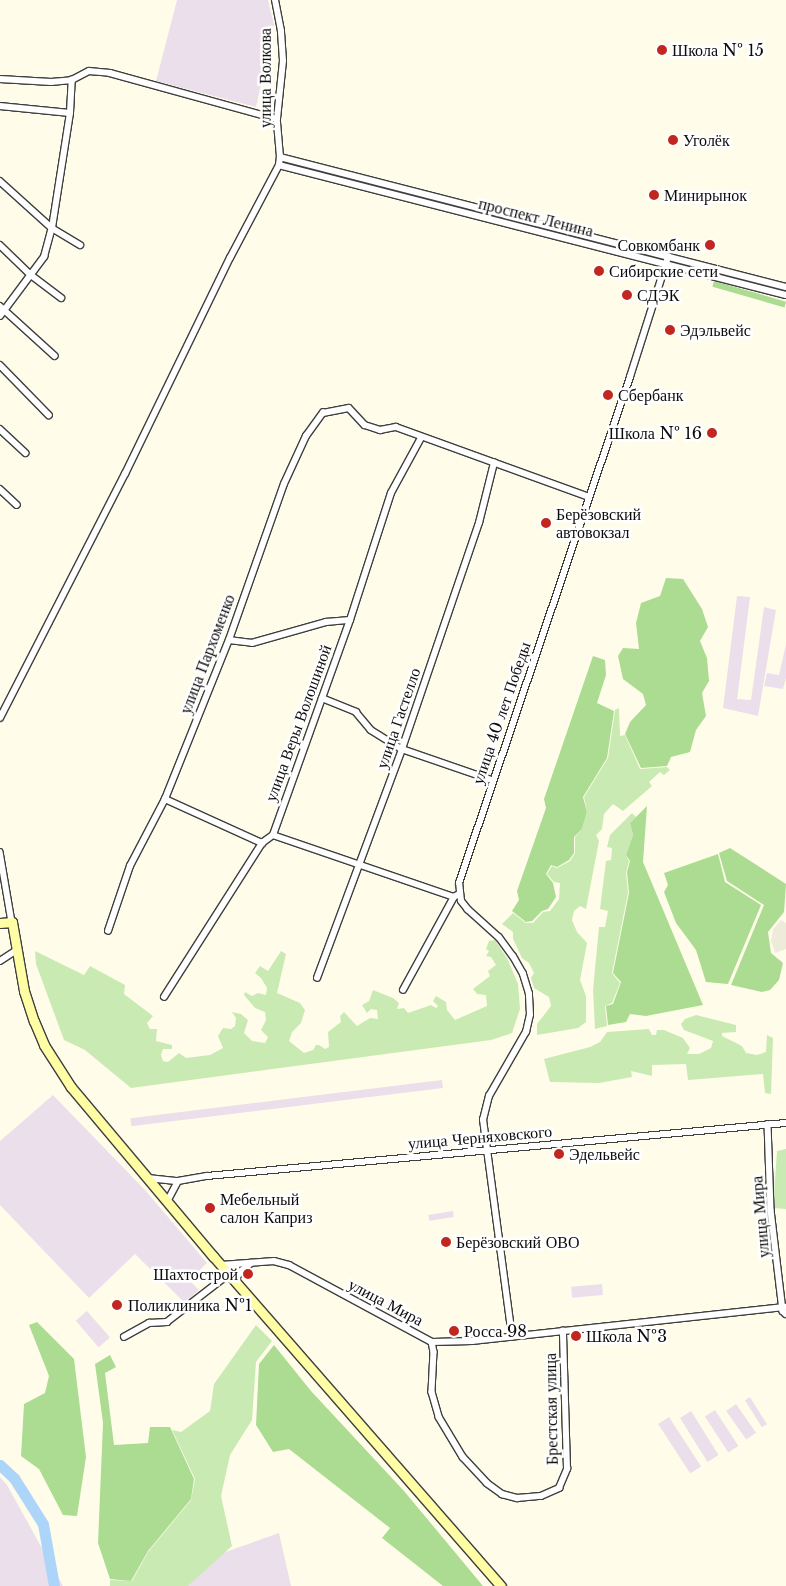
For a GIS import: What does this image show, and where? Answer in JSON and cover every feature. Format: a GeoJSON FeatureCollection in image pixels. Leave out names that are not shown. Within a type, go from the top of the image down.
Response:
{"type":"FeatureCollection","features":[{"type":"Feature","properties":{"kind":"main road"},"geometry":{"type":"LineString","coordinates":[[0,924],[12,922],[24,991],[44,1045],[83,1102],[168,1200],[232,1278],[501,1586]]}},
{"type":"Feature","properties":{"kind":"street","name":"улица Волкова"},"geometry":{"type":"LineString","coordinates":[[275,0],[281,31],[282,61],[277,120],[279,165]]}},
{"type":"Feature","properties":{"kind":"street"},"geometry":{"type":"LineString","coordinates":[[0,79],[51,82],[72,80],[89,71],[110,73],[277,120]]}},
{"type":"Feature","properties":{"kind":"street"},"geometry":{"type":"LineString","coordinates":[[0,316],[2,308],[44,257],[52,228],[70,113],[72,80]]}},
{"type":"Feature","properties":{"kind":"street"},"geometry":{"type":"LineString","coordinates":[[0,106],[70,113]]}},
{"type":"Feature","properties":{"kind":"street","name":"проспект Ленина"},"geometry":{"type":"LineString","coordinates":[[280,157],[786,287]]}},
{"type":"Feature","properties":{"kind":"street"},"geometry":{"type":"LineString","coordinates":[[0,718],[125,474],[230,258],[279,165]]}},
{"type":"Feature","properties":{"kind":"street","name":"проспект Ленина"},"geometry":{"type":"LineString","coordinates":[[279,165],[786,295]]}},
{"type":"Feature","properties":{"kind":"street"},"geometry":{"type":"LineString","coordinates":[[0,181],[52,228],[80,245]]}},
{"type":"Feature","properties":{"kind":"street"},"geometry":{"type":"LineString","coordinates":[[0,245],[31,275],[60,298]]}},
{"type":"Feature","properties":{"kind":"street","name":"улица 40 лет Победы"},"geometry":{"type":"LineString","coordinates":[[403,990],[456,896],[492,780],[589,497],[668,257]]}},
{"type":"Feature","properties":{"kind":"street"},"geometry":{"type":"LineString","coordinates":[[2,308],[55,356]]}},
{"type":"Feature","properties":{"kind":"street"},"geometry":{"type":"LineString","coordinates":[[0,365],[49,415]]}},
{"type":"Feature","properties":{"kind":"street","name":"улица Пархоменко"},"geometry":{"type":"LineString","coordinates":[[108,931],[130,866],[165,799],[228,640],[284,484],[306,436],[323,413],[349,408],[365,425],[380,430],[396,427],[421,438]]}},
{"type":"Feature","properties":{"kind":"street"},"geometry":{"type":"LineString","coordinates":[[0,429],[26,453]]}},
{"type":"Feature","properties":{"kind":"street"},"geometry":{"type":"LineString","coordinates":[[421,438],[589,497]]}},
{"type":"Feature","properties":{"kind":"street","name":"улица Веры Волошиной"},"geometry":{"type":"LineString","coordinates":[[273,835],[350,620],[391,492],[421,438]]}},
{"type":"Feature","properties":{"kind":"street","name":"улица Гастелло"},"geometry":{"type":"LineString","coordinates":[[317,978],[402,749],[479,523],[494,463]]}},
{"type":"Feature","properties":{"kind":"street"},"geometry":{"type":"LineString","coordinates":[[0,489],[18,505]]}},
{"type":"Feature","properties":{"kind":"street"},"geometry":{"type":"LineString","coordinates":[[228,640],[252,643],[326,622],[350,620]]}},
{"type":"Feature","properties":{"kind":"street"},"geometry":{"type":"LineString","coordinates":[[322,698],[356,712],[371,730],[402,749],[492,780]]}},
{"type":"Feature","properties":{"kind":"street"},"geometry":{"type":"LineString","coordinates":[[165,799],[262,843]]}},
{"type":"Feature","properties":{"kind":"street"},"geometry":{"type":"LineString","coordinates":[[164,998],[262,843],[273,835],[456,896],[468,910],[499,938],[523,974],[529,994],[530,1015],[526,1032],[489,1096],[483,1120],[512,1337]]}},
{"type":"Feature","properties":{"kind":"street"},"geometry":{"type":"LineString","coordinates":[[0,852],[12,922]]}},
{"type":"Feature","properties":{"kind":"street"},"geometry":{"type":"LineString","coordinates":[[0,961],[17,950]]}},
{"type":"Feature","properties":{"kind":"street","name":"улица Черняховского"},"geometry":{"type":"LineString","coordinates":[[148,1178],[178,1181],[207,1176],[786,1123]]}},
{"type":"Feature","properties":{"kind":"street","name":"улица Мира"},"geometry":{"type":"LineString","coordinates":[[221,1265],[274,1261],[289,1264],[432,1342],[472,1341],[784,1307],[771,1210],[768,1124]]}},
{"type":"Feature","properties":{"kind":"street"},"geometry":{"type":"LineString","coordinates":[[168,1200],[178,1181]]}},
{"type":"Feature","properties":{"kind":"street"},"geometry":{"type":"LineString","coordinates":[[124,1338],[149,1323],[167,1322],[232,1278],[252,1262]]}},
{"type":"Feature","properties":{"kind":"street"},"geometry":{"type":"LineString","coordinates":[[784,1307],[786,1314]]}},
{"type":"Feature","properties":{"kind":"street","name":"Брестская улица"},"geometry":{"type":"LineString","coordinates":[[432,1342],[434,1352],[432,1392],[439,1417],[463,1457],[487,1483],[502,1494],[517,1498],[541,1496],[559,1488],[567,1469],[563,1331]]}},
{"type":"Feature","properties":{"kind":"shaded area"},"geometry":{"type":"Polygon","coordinates":[[[177,0],[268,0],[274,25],[256,107],[156,81],[177,0]]]}},
{"type":"Feature","properties":{"kind":"shaded area"},"geometry":{"type":"Polygon","coordinates":[[[737,596],[750,597],[737,699],[751,700],[764,607],[776,610],[758,716],[723,708],[737,596]]]}},
{"type":"Feature","properties":{"kind":"shaded area"},"geometry":{"type":"Polygon","coordinates":[[[786,644],[786,678],[783,689],[764,686],[767,673],[779,675],[786,644]]]}},
{"type":"Feature","properties":{"kind":"shaded area"},"geometry":{"type":"Polygon","coordinates":[[[781,920],[786,923],[786,949],[775,953],[771,941],[773,929],[781,920]]]}},
{"type":"Feature","properties":{"kind":"shaded area"},"geometry":{"type":"Polygon","coordinates":[[[442,1080],[443,1088],[131,1126],[130,1118],[442,1080]]]}},
{"type":"Feature","properties":{"kind":"shaded area"},"geometry":{"type":"Polygon","coordinates":[[[53,1095],[145,1190],[207,1263],[189,1280],[199,1290],[185,1303],[135,1254],[89,1298],[0,1205],[0,1141],[53,1095]]]}},
{"type":"Feature","properties":{"kind":"shaded area"},"geometry":{"type":"Polygon","coordinates":[[[453,1211],[454,1217],[429,1221],[428,1215],[453,1211]]]}},
{"type":"Feature","properties":{"kind":"shaded area"},"geometry":{"type":"Polygon","coordinates":[[[602,1284],[603,1295],[572,1298],[571,1287],[602,1284]]]}},
{"type":"Feature","properties":{"kind":"shaded area"},"geometry":{"type":"Polygon","coordinates":[[[87,1311],[110,1337],[99,1347],[76,1321],[87,1311]]]}},
{"type":"Feature","properties":{"kind":"shaded area"},"geometry":{"type":"Polygon","coordinates":[[[750,1397],[767,1424],[762,1427],[745,1400],[750,1397]]]}},
{"type":"Feature","properties":{"kind":"shaded area"},"geometry":{"type":"Polygon","coordinates":[[[736,1404],[756,1433],[746,1440],[726,1411],[736,1404]]]}},
{"type":"Feature","properties":{"kind":"shaded area"},"geometry":{"type":"Polygon","coordinates":[[[715,1410],[738,1446],[728,1453],[705,1417],[715,1410]]]}},
{"type":"Feature","properties":{"kind":"shaded area"},"geometry":{"type":"Polygon","coordinates":[[[691,1411],[719,1455],[708,1462],[680,1418],[691,1411]]]}},
{"type":"Feature","properties":{"kind":"shaded area"},"geometry":{"type":"Polygon","coordinates":[[[669,1417],[701,1466],[690,1474],[658,1424],[669,1417]]]}},
{"type":"Feature","properties":{"kind":"shaded area"},"geometry":{"type":"Polygon","coordinates":[[[0,1477],[7,1485],[63,1586],[0,1586],[0,1477]]]}},
{"type":"Feature","properties":{"kind":"shaded area"},"geometry":{"type":"Polygon","coordinates":[[[279,1533],[291,1586],[129,1586],[279,1533]]]}},
{"type":"Feature","properties":{"kind":"green space"},"geometry":{"type":"Polygon","coordinates":[[[714,281],[786,302],[784,307],[712,287],[714,281]]]}},
{"type":"Feature","properties":{"kind":"green space"},"geometry":{"type":"Polygon","coordinates":[[[666,578],[683,579],[702,609],[708,627],[700,641],[707,658],[709,681],[702,693],[706,716],[696,730],[690,752],[671,757],[667,766],[641,768],[625,734],[630,722],[646,705],[643,694],[623,679],[618,656],[623,648],[639,649],[636,623],[641,603],[660,596],[666,578]]]}},
{"type":"Feature","properties":{"kind":"green space"},"geometry":{"type":"Polygon","coordinates":[[[593,656],[605,660],[606,675],[597,703],[614,711],[607,758],[583,797],[587,812],[582,829],[574,837],[574,853],[569,860],[557,867],[551,865],[546,874],[553,883],[556,897],[548,909],[542,911],[532,921],[526,922],[512,911],[519,900],[517,891],[546,808],[544,799],[593,656]]]}},
{"type":"Feature","properties":{"kind":"green space"},"geometry":{"type":"Polygon","coordinates":[[[619,708],[620,736],[625,735],[640,769],[667,767],[670,770],[664,775],[660,772],[649,782],[652,786],[623,811],[613,804],[604,814],[602,829],[596,835],[599,841],[586,909],[580,906],[574,911],[572,920],[577,932],[587,943],[580,980],[586,996],[586,1022],[578,1028],[537,1035],[537,1024],[551,1006],[549,997],[534,988],[531,978],[534,973],[529,963],[522,958],[513,939],[513,932],[502,924],[513,913],[526,923],[533,923],[543,912],[550,911],[559,899],[560,883],[554,882],[547,874],[552,866],[557,868],[570,861],[575,853],[575,837],[582,829],[587,812],[584,797],[608,758],[615,710],[619,708]]]}},
{"type":"Feature","properties":{"kind":"green space"},"geometry":{"type":"Polygon","coordinates":[[[647,806],[643,862],[703,1005],[646,1016],[630,1014],[626,1022],[608,1025],[606,1006],[613,1004],[621,982],[613,973],[629,893],[627,872],[630,861],[626,855],[633,835],[630,823],[647,806]]]}},
{"type":"Feature","properties":{"kind":"green space"},"geometry":{"type":"Polygon","coordinates":[[[632,813],[636,817],[630,823],[633,835],[626,855],[629,861],[626,873],[628,893],[612,973],[620,983],[612,1003],[605,1006],[607,1026],[595,1029],[593,990],[599,927],[605,927],[608,911],[600,909],[606,861],[611,860],[612,848],[607,847],[610,835],[632,813]]]}},
{"type":"Feature","properties":{"kind":"green space"},"geometry":{"type":"Polygon","coordinates":[[[730,848],[786,884],[784,912],[768,932],[771,953],[783,963],[779,980],[770,990],[762,992],[731,985],[764,905],[727,881],[719,853],[730,848]]]}},
{"type":"Feature","properties":{"kind":"green space"},"geometry":{"type":"Polygon","coordinates":[[[718,854],[725,882],[761,905],[728,984],[706,982],[696,950],[676,923],[664,892],[668,885],[664,873],[718,854]]]}},
{"type":"Feature","properties":{"kind":"green space"},"geometry":{"type":"Polygon","coordinates":[[[495,940],[507,958],[518,984],[520,1009],[512,1033],[491,1040],[131,1088],[85,1050],[64,1040],[36,964],[35,951],[84,975],[90,966],[125,985],[124,994],[153,1016],[147,1023],[150,1029],[157,1029],[156,1041],[172,1045],[172,1049],[163,1049],[161,1055],[163,1061],[168,1062],[179,1053],[186,1058],[210,1055],[223,1048],[218,1036],[223,1028],[231,1029],[235,1026],[236,1018],[232,1012],[241,1014],[248,1020],[244,1033],[252,1041],[265,1043],[268,1037],[261,1030],[266,1020],[265,1012],[255,1008],[244,995],[245,992],[252,996],[258,993],[266,995],[267,988],[261,978],[255,973],[260,966],[268,971],[281,951],[286,954],[277,993],[300,1003],[305,1010],[301,1023],[292,1032],[289,1041],[304,1053],[313,1050],[316,1045],[325,1049],[329,1047],[328,1032],[341,1022],[340,1016],[344,1012],[357,1026],[370,1018],[378,1019],[377,1010],[371,1009],[367,1013],[362,1005],[369,1001],[373,990],[393,998],[399,1003],[397,1009],[404,1008],[408,1013],[431,1005],[436,1008],[438,1006],[433,1001],[436,996],[446,1002],[447,1010],[455,1020],[487,1006],[486,995],[477,994],[473,989],[490,976],[488,971],[496,965],[491,957],[486,956],[489,951],[486,949],[489,941],[495,940]]]}},
{"type":"Feature","properties":{"kind":"green space"},"geometry":{"type":"Polygon","coordinates":[[[696,1015],[736,1025],[736,1032],[722,1033],[722,1036],[742,1046],[746,1053],[757,1055],[766,1052],[767,1035],[773,1038],[771,1094],[765,1093],[763,1074],[688,1080],[686,1064],[652,1065],[652,1076],[631,1071],[632,1077],[599,1083],[550,1082],[544,1059],[590,1047],[600,1042],[607,1032],[649,1029],[652,1035],[656,1035],[657,1030],[664,1030],[683,1038],[690,1048],[687,1054],[699,1054],[711,1048],[713,1041],[684,1030],[681,1024],[685,1019],[696,1015]]]}},
{"type":"Feature","properties":{"kind":"green space"},"geometry":{"type":"Polygon","coordinates":[[[786,1149],[786,1209],[773,1208],[777,1151],[786,1149]]]}},
{"type":"Feature","properties":{"kind":"green space"},"geometry":{"type":"Polygon","coordinates":[[[37,1322],[74,1359],[86,1457],[77,1516],[63,1515],[39,1469],[21,1456],[24,1404],[45,1393],[49,1376],[29,1325],[37,1322]]]}},
{"type":"Feature","properties":{"kind":"green space"},"geometry":{"type":"Polygon","coordinates":[[[256,1325],[272,1341],[256,1362],[252,1420],[230,1455],[221,1496],[232,1546],[188,1586],[110,1586],[110,1580],[132,1581],[148,1552],[191,1500],[195,1479],[172,1430],[181,1432],[210,1411],[214,1384],[256,1325]]]}},
{"type":"Feature","properties":{"kind":"green space"},"geometry":{"type":"Polygon","coordinates":[[[274,1345],[311,1391],[404,1491],[483,1586],[443,1586],[382,1538],[390,1528],[289,1449],[273,1452],[256,1425],[259,1364],[274,1345]]]}},
{"type":"Feature","properties":{"kind":"green space"},"geometry":{"type":"Polygon","coordinates":[[[110,1355],[116,1367],[105,1373],[114,1445],[148,1443],[150,1427],[170,1427],[194,1479],[191,1499],[148,1551],[131,1581],[110,1579],[98,1543],[103,1423],[95,1364],[110,1355]]]}},
{"type":"Feature","properties":{"kind":"waterway"},"geometry":{"type":"LineString","coordinates":[[0,1465],[14,1478],[43,1524],[54,1586]]}},
{"type":"Feature","properties":{"kind":"place","name":"Школа № 15"},"geometry":{"type":"Point","coordinates":[662,50]}},
{"type":"Feature","properties":{"kind":"place","name":"Уголёк"},"geometry":{"type":"Point","coordinates":[673,140]}},
{"type":"Feature","properties":{"kind":"place","name":"Минирынок"},"geometry":{"type":"Point","coordinates":[654,195]}},
{"type":"Feature","properties":{"kind":"place","name":"Совкомбанк"},"geometry":{"type":"Point","coordinates":[710,245]}},
{"type":"Feature","properties":{"kind":"place","name":"Сибирские сети"},"geometry":{"type":"Point","coordinates":[599,271]}},
{"type":"Feature","properties":{"kind":"place","name":"СДЭК"},"geometry":{"type":"Point","coordinates":[627,295]}},
{"type":"Feature","properties":{"kind":"place","name":"Эдэльвейс"},"geometry":{"type":"Point","coordinates":[670,330]}},
{"type":"Feature","properties":{"kind":"place","name":"Сбербанк"},"geometry":{"type":"Point","coordinates":[608,395]}},
{"type":"Feature","properties":{"kind":"place","name":"Школа № 16"},"geometry":{"type":"Point","coordinates":[712,433]}},
{"type":"Feature","properties":{"kind":"place","name":"Берёзовский автовокзал"},"geometry":{"type":"Point","coordinates":[546,523]}},
{"type":"Feature","properties":{"kind":"place","name":"Эдельвейс"},"geometry":{"type":"Point","coordinates":[559,1154]}},
{"type":"Feature","properties":{"kind":"place","name":"Мебельный салон Каприз"},"geometry":{"type":"Point","coordinates":[210,1208]}},
{"type":"Feature","properties":{"kind":"place","name":"Берёзовский ОВО"},"geometry":{"type":"Point","coordinates":[446,1242]}},
{"type":"Feature","properties":{"kind":"place","name":"Шахтострой"},"geometry":{"type":"Point","coordinates":[248,1274]}},
{"type":"Feature","properties":{"kind":"place","name":"Поликлиника №1"},"geometry":{"type":"Point","coordinates":[117,1305]}},
{"type":"Feature","properties":{"kind":"place","name":"Росса 98"},"geometry":{"type":"Point","coordinates":[454,1331]}},
{"type":"Feature","properties":{"kind":"place","name":"Школа №3"},"geometry":{"type":"Point","coordinates":[576,1336]}}]}
